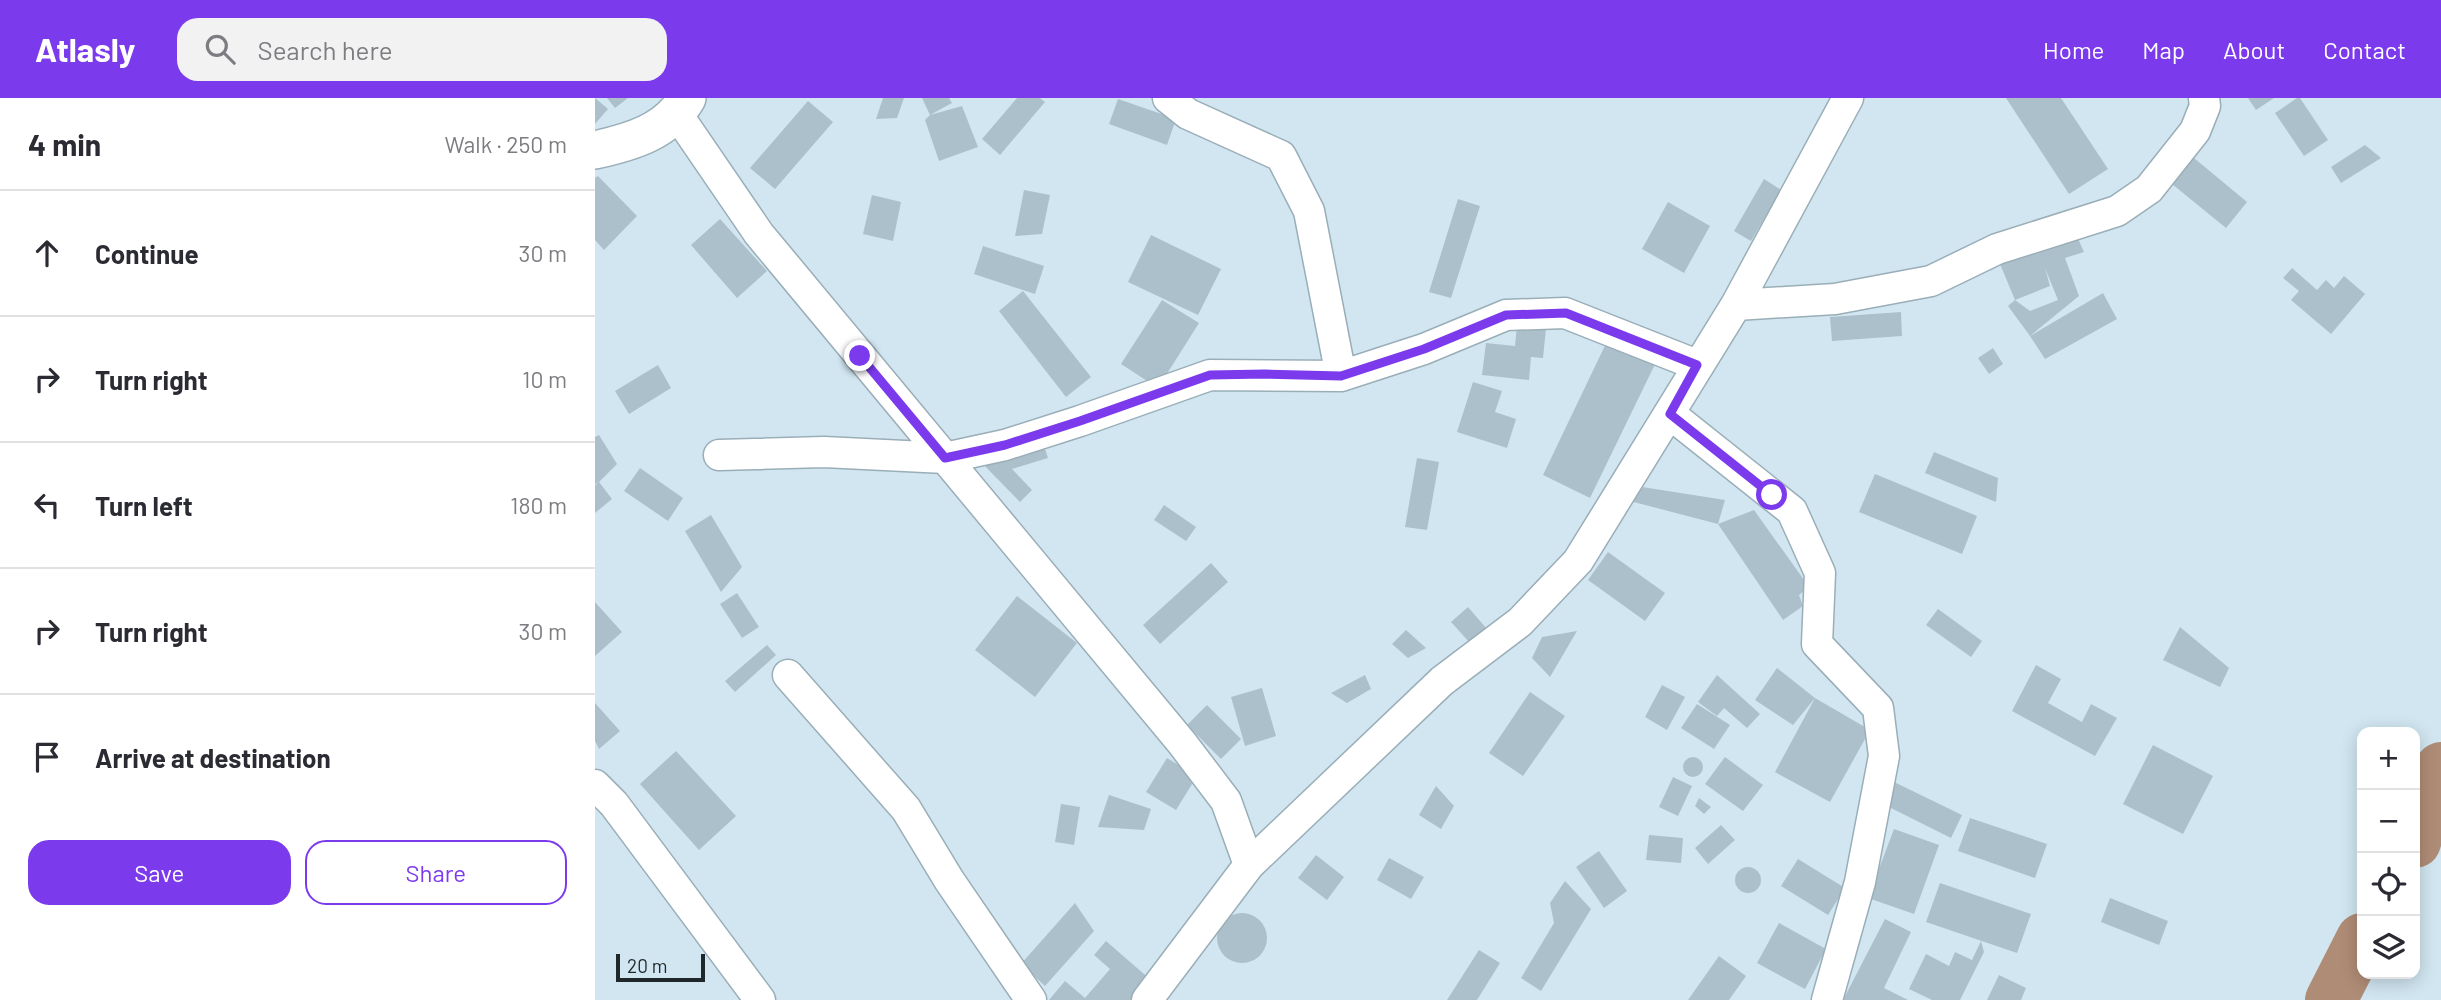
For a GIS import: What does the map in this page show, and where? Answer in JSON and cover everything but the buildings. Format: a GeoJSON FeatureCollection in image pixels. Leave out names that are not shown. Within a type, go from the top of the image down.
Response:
{"type":"FeatureCollection","features":[{"type":"Feature","properties":{"kind":"street"},"geometry":{"type":"LineString","coordinates":[[1168,98],[1188,114],[1281,156],[1309,211],[1341,376]]}},
{"type":"Feature","properties":{"kind":"street"},"geometry":{"type":"LineString","coordinates":[[1147,1000],[1249,865],[1442,681],[1520,622],[1577,561],[1736,305],[1848,98]]}},
{"type":"Feature","properties":{"kind":"street"},"geometry":{"type":"LineString","coordinates":[[1736,305],[1835,299],[1931,281],[1997,249],[2117,211],[2148,189],[2195,131],[2205,106],[2204,98]]}},
{"type":"Feature","properties":{"kind":"street"},"geometry":{"type":"LineString","coordinates":[[595,150],[633,141],[682,106],[759,234],[1182,743],[1226,801],[1249,865]]}},
{"type":"Feature","properties":{"kind":"street"},"geometry":{"type":"LineString","coordinates":[[719,455],[824,452],[945,458],[1018,441],[1210,375],[1341,376],[1424,349],[1506,315],[1566,313],[1697,365]]}},
{"type":"Feature","properties":{"kind":"street"},"geometry":{"type":"LineString","coordinates":[[1670,414],[1792,511],[1819,573],[1817,643],[1878,708],[1884,757],[1860,882],[1827,1000]]}},
{"type":"Feature","properties":{"kind":"street"},"geometry":{"type":"LineString","coordinates":[[788,675],[906,809],[949,880],[1031,1000]]}},
{"type":"Feature","properties":{"kind":"street"},"geometry":{"type":"LineString","coordinates":[[595,785],[614,804],[760,1000]]}},
{"type":"Feature","properties":{"kind":"waterway"},"geometry":{"type":"LineString","coordinates":[[2420,825],[2432,785],[2441,768]]}},
{"type":"Feature","properties":{"kind":"waterway"},"geometry":{"type":"LineString","coordinates":[[2331,1000],[2357,949]]}},
{"type":"Feature","properties":{"kind":"route"},"geometry":{"type":"LineString","coordinates":[[860,356],[945,458],[1005,445],[1210,375],[1341,376],[1424,349],[1506,315],[1566,313],[1697,365],[1670,414],[1772,495]]}}]}
